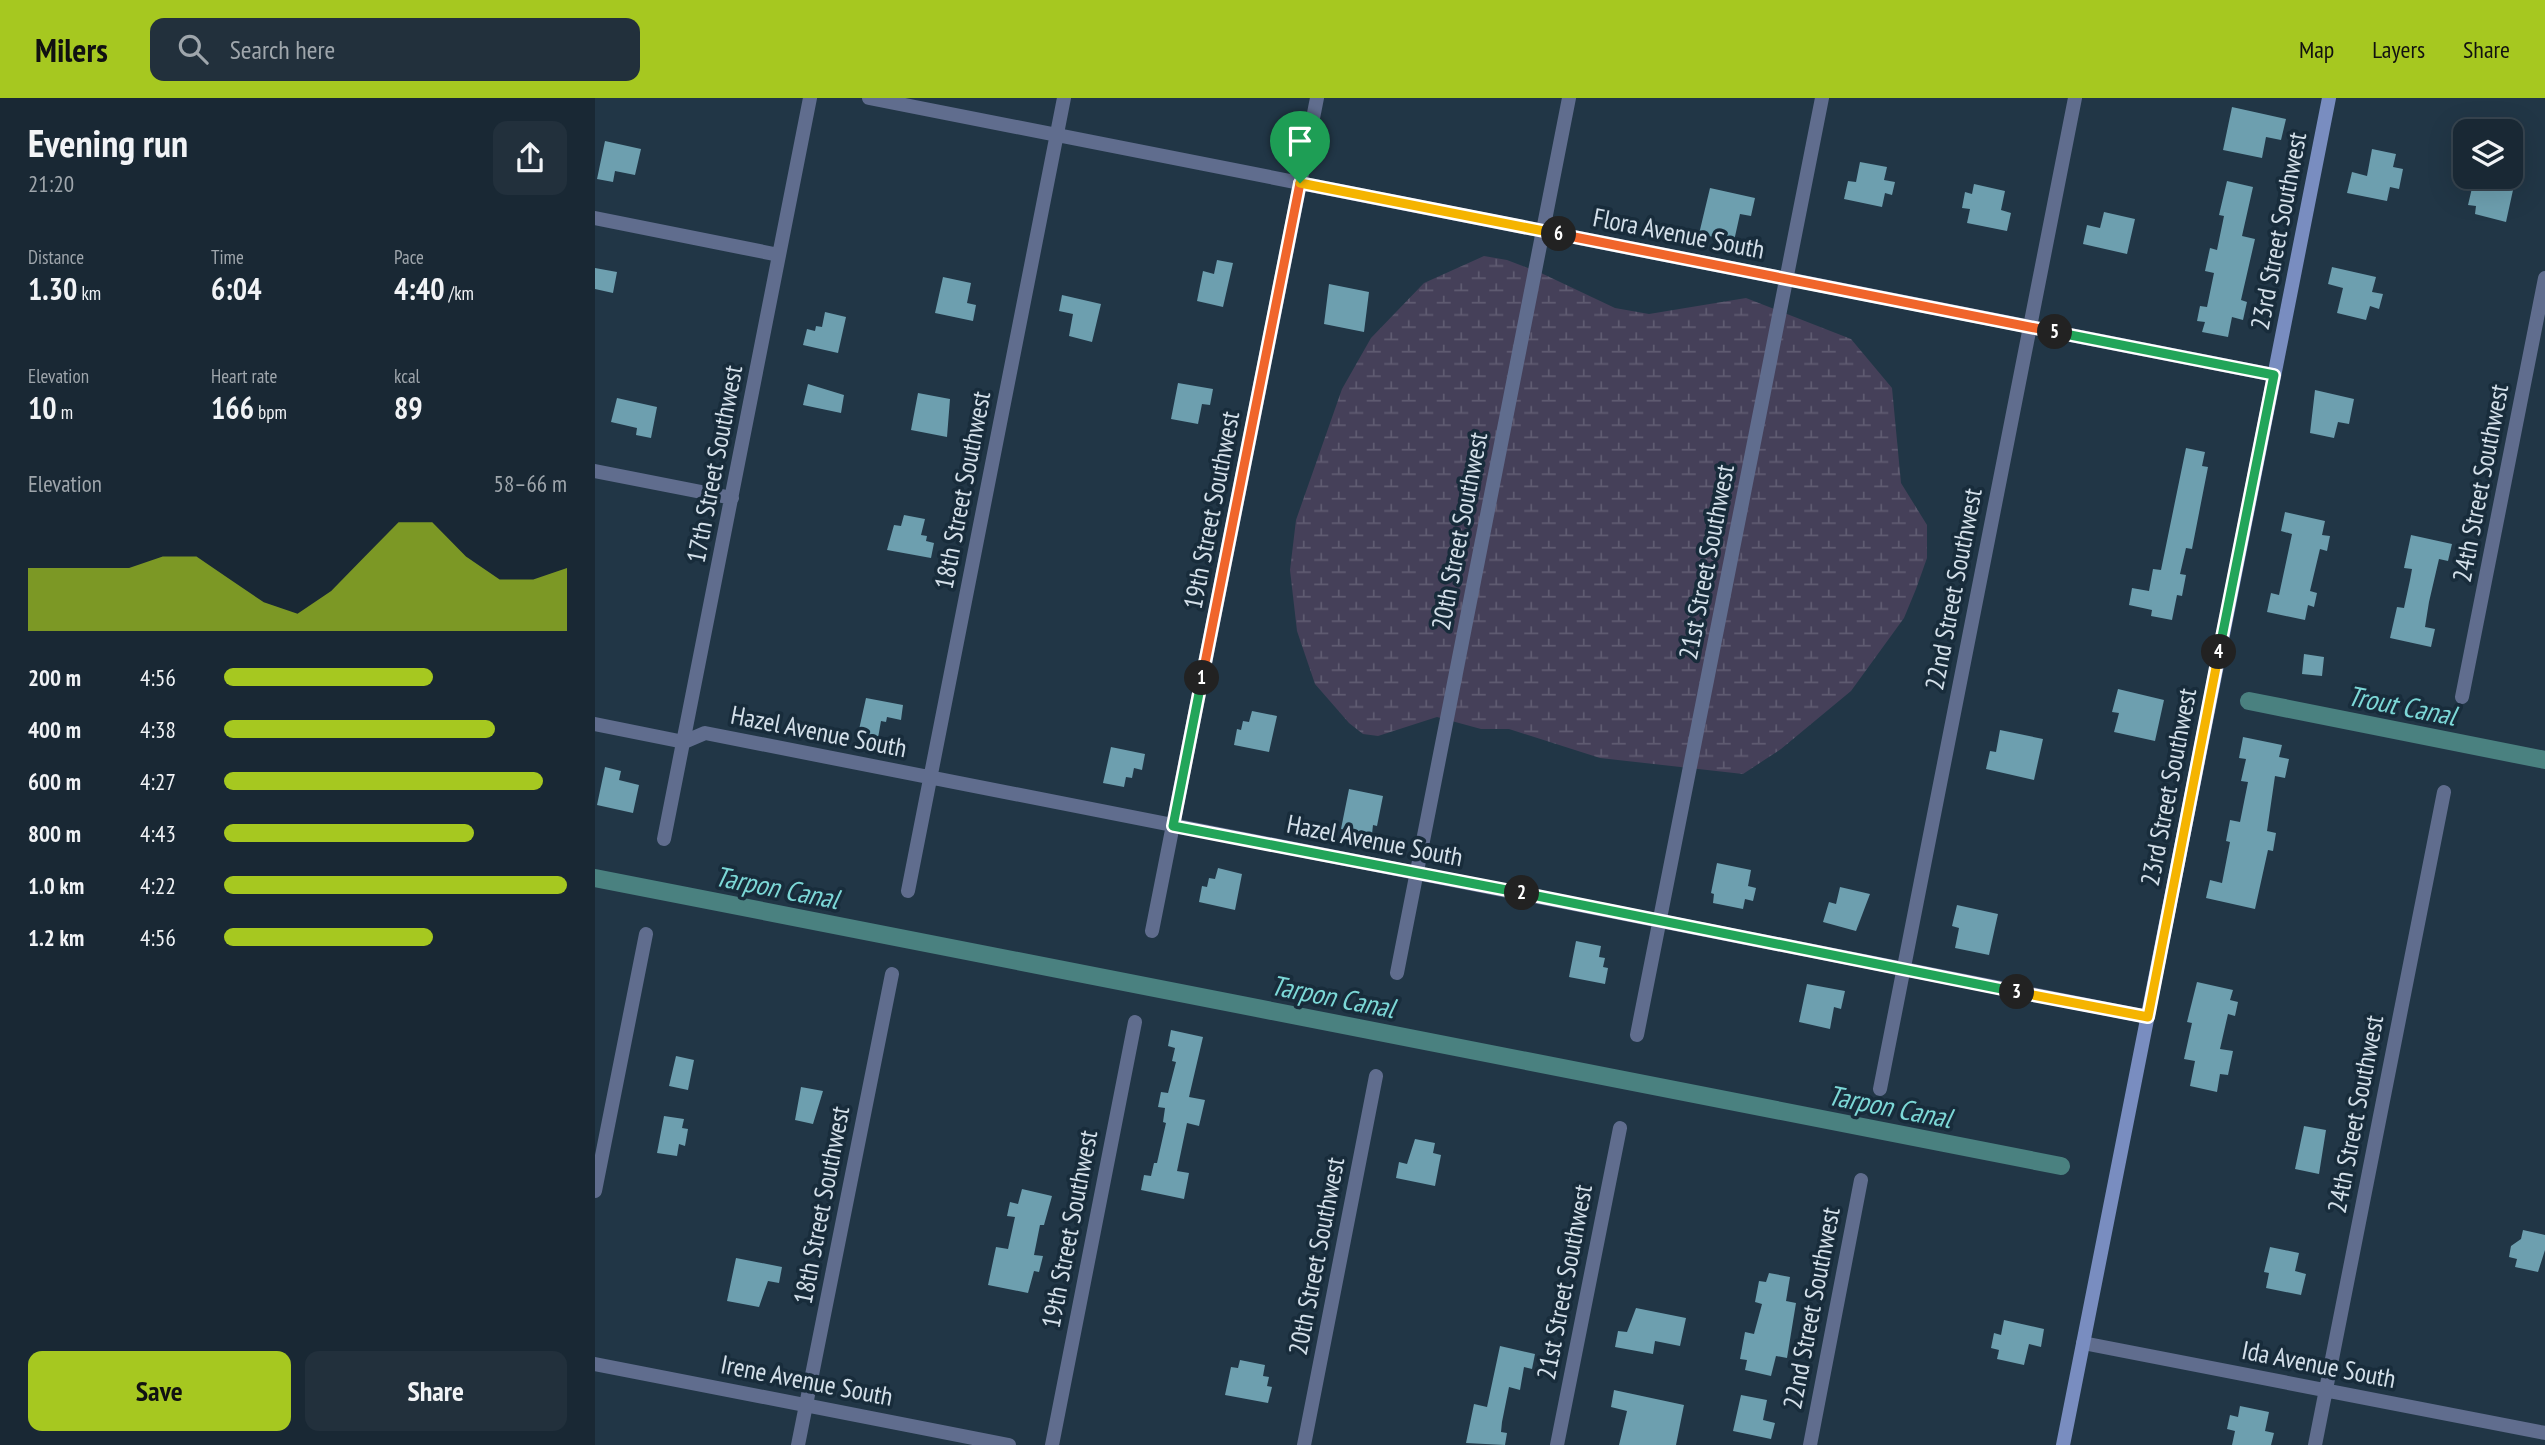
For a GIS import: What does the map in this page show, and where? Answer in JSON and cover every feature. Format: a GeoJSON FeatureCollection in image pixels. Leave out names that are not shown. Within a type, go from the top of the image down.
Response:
{"type":"FeatureCollection","features":[{"type":"Feature","properties":{"kind":"street","name":"17th Street Southwest"},"geometry":{"type":"LineString","coordinates":[[664,839],[810,98]]}},
{"type":"Feature","properties":{"kind":"street","name":"Flora Avenue South"},"geometry":{"type":"LineString","coordinates":[[869,98],[2274,375]]}},
{"type":"Feature","properties":{"kind":"street","name":"18th Street Southwest"},"geometry":{"type":"LineString","coordinates":[[908,891],[1064,98]]}},
{"type":"Feature","properties":{"kind":"street","name":"19th Street Southwest"},"geometry":{"type":"LineString","coordinates":[[1152,931],[1317,98]]}},
{"type":"Feature","properties":{"kind":"street","name":"20th Street Southwest"},"geometry":{"type":"LineString","coordinates":[[1397,973],[1569,98]]}},
{"type":"Feature","properties":{"kind":"street","name":"21st Street Southwest"},"geometry":{"type":"LineString","coordinates":[[1637,1035],[1822,98]]}},
{"type":"Feature","properties":{"kind":"street","name":"22nd Street Southwest"},"geometry":{"type":"LineString","coordinates":[[1880,1090],[2075,98]]}},
{"type":"Feature","properties":{"kind":"street","name":"23rd Street Southwest"},"geometry":{"type":"LineString","coordinates":[[2063,1445],[2329,98]]}},
{"type":"Feature","properties":{"kind":"street"},"geometry":{"type":"LineString","coordinates":[[595,218],[779,255]]}},
{"type":"Feature","properties":{"kind":"street","name":"24th Street Southwest"},"geometry":{"type":"LineString","coordinates":[[2462,697],[2545,278]]}},
{"type":"Feature","properties":{"kind":"street"},"geometry":{"type":"LineString","coordinates":[[595,471],[732,498]]}},
{"type":"Feature","properties":{"kind":"street","name":"Hazel Avenue South"},"geometry":{"type":"LineString","coordinates":[[595,724],[684,742],[705,733],[2148,1017]]}},
{"type":"Feature","properties":{"kind":"street","name":"24th Street Southwest"},"geometry":{"type":"LineString","coordinates":[[2315,1445],[2444,792]]}},
{"type":"Feature","properties":{"kind":"street"},"geometry":{"type":"LineString","coordinates":[[595,1191],[646,934]]}},
{"type":"Feature","properties":{"kind":"street","name":"18th Street Southwest"},"geometry":{"type":"LineString","coordinates":[[798,1445],[892,974]]}},
{"type":"Feature","properties":{"kind":"street","name":"19th Street Southwest"},"geometry":{"type":"LineString","coordinates":[[1052,1445],[1135,1022]]}},
{"type":"Feature","properties":{"kind":"street","name":"20th Street Southwest"},"geometry":{"type":"LineString","coordinates":[[1304,1445],[1376,1076]]}},
{"type":"Feature","properties":{"kind":"street","name":"21st Street Southwest"},"geometry":{"type":"LineString","coordinates":[[1557,1445],[1620,1128]]}},
{"type":"Feature","properties":{"kind":"street","name":"22nd Street Southwest"},"geometry":{"type":"LineString","coordinates":[[1809,1445],[1861,1180]]}},
{"type":"Feature","properties":{"kind":"street","name":"Ida Avenue South"},"geometry":{"type":"LineString","coordinates":[[2083,1343],[2545,1433]]}},
{"type":"Feature","properties":{"kind":"street","name":"Irene Avenue South"},"geometry":{"type":"LineString","coordinates":[[595,1364],[1009,1445]]}},
{"type":"Feature","properties":{"kind":"green space"},"geometry":{"type":"Polygon","coordinates":[[[1484,256],[1507,260],[1541,273],[1615,308],[1649,314],[1746,298],[1851,339],[1892,388],[1901,483],[1927,525],[1927,558],[1916,589],[1904,618],[1851,691],[1781,749],[1743,774],[1600,758],[1509,729],[1481,729],[1437,717],[1378,736],[1363,734],[1349,723],[1315,684],[1297,631],[1290,570],[1296,520],[1342,389],[1371,338],[1424,283],[1484,256]]]}},
{"type":"Feature","properties":{"kind":"building"},"geometry":{"type":"Polygon","coordinates":[[[2232,107],[2286,119],[2281,140],[2266,137],[2262,158],[2223,150],[2232,107]]]}},
{"type":"Feature","properties":{"kind":"building"},"geometry":{"type":"Polygon","coordinates":[[[605,141],[641,149],[635,175],[615,171],[613,182],[597,179],[605,141]]]}},
{"type":"Feature","properties":{"kind":"building"},"geometry":{"type":"Polygon","coordinates":[[[2372,149],[2396,154],[2393,167],[2403,169],[2399,189],[2390,187],[2387,201],[2347,193],[2352,172],[2367,176],[2372,149]]]}},
{"type":"Feature","properties":{"kind":"building"},"geometry":{"type":"Polygon","coordinates":[[[1860,162],[1887,167],[1884,180],[1895,182],[1892,195],[1885,193],[1882,207],[1844,199],[1848,181],[1856,182],[1860,162]]]}},
{"type":"Feature","properties":{"kind":"building"},"geometry":{"type":"Polygon","coordinates":[[[2227,181],[2253,187],[2242,236],[2255,239],[2241,300],[2247,302],[2243,320],[2232,317],[2228,337],[2202,332],[2205,322],[2197,321],[2200,306],[2207,307],[2214,273],[2205,271],[2210,248],[2217,250],[2224,216],[2219,215],[2227,181]]]}},
{"type":"Feature","properties":{"kind":"building"},"geometry":{"type":"Polygon","coordinates":[[[1974,184],[2005,191],[2001,210],[2011,213],[2007,231],[1967,223],[1970,209],[1962,208],[1965,192],[1972,194],[1974,184]]]}},
{"type":"Feature","properties":{"kind":"building"},"geometry":{"type":"Polygon","coordinates":[[[1710,188],[1755,198],[1751,216],[1740,214],[1734,241],[1699,234],[1710,188]]]}},
{"type":"Feature","properties":{"kind":"building"},"geometry":{"type":"Polygon","coordinates":[[[2472,189],[2513,189],[2506,222],[2475,214],[2476,206],[2468,205],[2472,189]]]}},
{"type":"Feature","properties":{"kind":"building"},"geometry":{"type":"Polygon","coordinates":[[[2104,212],[2135,219],[2127,254],[2083,244],[2087,225],[2100,228],[2104,212]]]}},
{"type":"Feature","properties":{"kind":"building"},"geometry":{"type":"Polygon","coordinates":[[[1217,260],[1233,263],[1223,307],[1197,301],[1203,271],[1214,274],[1217,260]]]}},
{"type":"Feature","properties":{"kind":"building"},"geometry":{"type":"Polygon","coordinates":[[[2332,267],[2376,277],[2372,292],[2383,294],[2379,309],[2370,306],[2366,320],[2337,313],[2343,288],[2328,284],[2332,267]]]}},
{"type":"Feature","properties":{"kind":"building"},"geometry":{"type":"Polygon","coordinates":[[[595,268],[617,272],[613,293],[595,289],[595,268]]]}},
{"type":"Feature","properties":{"kind":"building"},"geometry":{"type":"Polygon","coordinates":[[[943,277],[971,283],[967,303],[976,305],[973,321],[935,313],[943,277]]]}},
{"type":"Feature","properties":{"kind":"building"},"geometry":{"type":"Polygon","coordinates":[[[1329,284],[1369,292],[1364,332],[1324,324],[1329,284]]]}},
{"type":"Feature","properties":{"kind":"building"},"geometry":{"type":"Polygon","coordinates":[[[1062,295],[1101,304],[1092,342],[1069,336],[1073,314],[1059,311],[1062,295]]]}},
{"type":"Feature","properties":{"kind":"building"},"geometry":{"type":"Polygon","coordinates":[[[825,312],[846,317],[838,353],[803,345],[807,329],[815,331],[816,326],[822,327],[825,312]]]}},
{"type":"Feature","properties":{"kind":"building"},"geometry":{"type":"Polygon","coordinates":[[[1178,383],[1213,389],[1210,405],[1202,404],[1198,424],[1171,419],[1178,383]]]}},
{"type":"Feature","properties":{"kind":"building"},"geometry":{"type":"Polygon","coordinates":[[[808,384],[844,395],[841,413],[803,405],[808,384]]]}},
{"type":"Feature","properties":{"kind":"building"},"geometry":{"type":"Polygon","coordinates":[[[2315,390],[2354,399],[2349,424],[2338,422],[2334,438],[2310,433],[2315,390]]]}},
{"type":"Feature","properties":{"kind":"building"},"geometry":{"type":"Polygon","coordinates":[[[918,393],[950,399],[947,437],[911,430],[918,393]]]}},
{"type":"Feature","properties":{"kind":"building"},"geometry":{"type":"Polygon","coordinates":[[[617,398],[657,407],[651,438],[636,435],[637,428],[611,422],[617,398]]]}},
{"type":"Feature","properties":{"kind":"building"},"geometry":{"type":"Polygon","coordinates":[[[2186,448],[2205,452],[2202,466],[2208,467],[2192,549],[2186,548],[2180,574],[2186,575],[2182,596],[2177,595],[2172,620],[2151,616],[2152,610],[2129,605],[2132,588],[2149,591],[2153,569],[2161,570],[2186,448]]]}},
{"type":"Feature","properties":{"kind":"building"},"geometry":{"type":"Polygon","coordinates":[[[2285,512],[2325,521],[2322,535],[2330,536],[2327,551],[2320,549],[2310,591],[2317,593],[2314,607],[2308,605],[2305,620],[2267,612],[2271,593],[2279,595],[2292,534],[2281,531],[2285,512]]]}},
{"type":"Feature","properties":{"kind":"building"},"geometry":{"type":"Polygon","coordinates":[[[904,515],[925,519],[921,535],[927,536],[926,541],[934,543],[931,558],[887,550],[894,525],[901,526],[904,515]]]}},
{"type":"Feature","properties":{"kind":"building"},"geometry":{"type":"Polygon","coordinates":[[[2411,535],[2452,544],[2448,561],[2439,559],[2429,602],[2425,627],[2435,629],[2431,647],[2390,638],[2397,607],[2404,608],[2410,580],[2412,569],[2404,568],[2411,535]]]}},
{"type":"Feature","properties":{"kind":"building"},"geometry":{"type":"Polygon","coordinates":[[[2304,654],[2324,657],[2322,676],[2302,674],[2304,654]]]}},
{"type":"Feature","properties":{"kind":"building"},"geometry":{"type":"Polygon","coordinates":[[[2118,689],[2164,700],[2155,741],[2114,732],[2119,713],[2112,712],[2118,689]]]}},
{"type":"Feature","properties":{"kind":"building"},"geometry":{"type":"Polygon","coordinates":[[[866,698],[903,705],[901,720],[887,717],[886,722],[881,721],[878,738],[858,734],[866,698]]]}},
{"type":"Feature","properties":{"kind":"building"},"geometry":{"type":"Polygon","coordinates":[[[1252,711],[1277,716],[1269,752],[1234,745],[1237,729],[1241,730],[1243,721],[1249,722],[1252,711]]]}},
{"type":"Feature","properties":{"kind":"building"},"geometry":{"type":"Polygon","coordinates":[[[2000,730],[2043,739],[2034,780],[1986,769],[1990,751],[1996,752],[2000,730]]]}},
{"type":"Feature","properties":{"kind":"building"},"geometry":{"type":"Polygon","coordinates":[[[2243,737],[2282,745],[2279,757],[2289,759],[2285,778],[2275,776],[2267,831],[2276,833],[2273,851],[2268,850],[2255,909],[2206,898],[2210,880],[2222,883],[2230,842],[2226,841],[2230,820],[2240,822],[2248,782],[2241,781],[2246,759],[2239,758],[2243,737]]]}},
{"type":"Feature","properties":{"kind":"building"},"geometry":{"type":"Polygon","coordinates":[[[1111,747],[1145,754],[1142,770],[1134,768],[1132,778],[1126,777],[1124,787],[1103,783],[1111,747]]]}},
{"type":"Feature","properties":{"kind":"building"},"geometry":{"type":"Polygon","coordinates":[[[605,767],[621,771],[619,780],[639,785],[633,813],[597,805],[605,767]]]}},
{"type":"Feature","properties":{"kind":"building"},"geometry":{"type":"Polygon","coordinates":[[[1349,789],[1383,796],[1377,826],[1373,825],[1372,834],[1341,829],[1349,789]]]}},
{"type":"Feature","properties":{"kind":"building"},"geometry":{"type":"Polygon","coordinates":[[[1717,863],[1751,870],[1748,886],[1756,888],[1753,901],[1745,899],[1743,909],[1713,903],[1714,894],[1711,893],[1717,863]]]}},
{"type":"Feature","properties":{"kind":"building"},"geometry":{"type":"Polygon","coordinates":[[[1218,868],[1242,874],[1235,910],[1199,902],[1202,886],[1207,887],[1209,878],[1215,879],[1218,868]]]}},
{"type":"Feature","properties":{"kind":"building"},"geometry":{"type":"Polygon","coordinates":[[[1840,887],[1870,894],[1856,931],[1823,922],[1829,902],[1836,904],[1840,887]]]}},
{"type":"Feature","properties":{"kind":"building"},"geometry":{"type":"Polygon","coordinates":[[[1957,905],[1998,914],[1989,955],[1955,948],[1959,928],[1952,926],[1957,905]]]}},
{"type":"Feature","properties":{"kind":"building"},"geometry":{"type":"Polygon","coordinates":[[[1576,941],[1601,946],[1599,957],[1605,958],[1603,967],[1608,968],[1605,984],[1569,977],[1576,941]]]}},
{"type":"Feature","properties":{"kind":"building"},"geometry":{"type":"Polygon","coordinates":[[[2197,982],[2233,990],[2230,1000],[2238,1002],[2235,1016],[2228,1014],[2220,1049],[2233,1051],[2228,1075],[2220,1074],[2217,1092],[2190,1086],[2195,1061],[2184,1059],[2192,1023],[2187,1022],[2197,982]]]}},
{"type":"Feature","properties":{"kind":"building"},"geometry":{"type":"Polygon","coordinates":[[[1807,984],[1845,991],[1841,1009],[1834,1007],[1830,1029],[1799,1022],[1807,984]]]}},
{"type":"Feature","properties":{"kind":"building"},"geometry":{"type":"Polygon","coordinates":[[[1171,1030],[1203,1037],[1189,1097],[1205,1100],[1199,1126],[1187,1123],[1177,1171],[1189,1173],[1184,1199],[1141,1190],[1144,1175],[1151,1176],[1154,1163],[1157,1163],[1166,1123],[1163,1122],[1165,1108],[1158,1107],[1161,1092],[1168,1093],[1176,1062],[1172,1061],[1175,1048],[1168,1046],[1171,1030]]]}},
{"type":"Feature","properties":{"kind":"building"},"geometry":{"type":"Polygon","coordinates":[[[676,1056],[694,1060],[688,1090],[669,1086],[676,1056]]]}},
{"type":"Feature","properties":{"kind":"building"},"geometry":{"type":"Polygon","coordinates":[[[801,1087],[823,1091],[813,1124],[795,1120],[801,1087]]]}},
{"type":"Feature","properties":{"kind":"building"},"geometry":{"type":"Polygon","coordinates":[[[664,1116],[684,1119],[682,1128],[688,1129],[685,1146],[679,1144],[677,1156],[657,1153],[664,1116]]]}},
{"type":"Feature","properties":{"kind":"building"},"geometry":{"type":"Polygon","coordinates":[[[2304,1126],[2326,1130],[2319,1174],[2295,1169],[2304,1126]]]}},
{"type":"Feature","properties":{"kind":"building"},"geometry":{"type":"Polygon","coordinates":[[[1415,1139],[1435,1143],[1433,1153],[1441,1155],[1435,1186],[1396,1178],[1399,1162],[1407,1164],[1415,1139]]]}},
{"type":"Feature","properties":{"kind":"building"},"geometry":{"type":"Polygon","coordinates":[[[1022,1189],[1052,1196],[1044,1225],[1040,1225],[1034,1255],[1043,1256],[1039,1272],[1034,1271],[1028,1293],[988,1285],[996,1247],[1008,1249],[1015,1217],[1007,1216],[1010,1202],[1018,1204],[1022,1189]]]}},
{"type":"Feature","properties":{"kind":"building"},"geometry":{"type":"Polygon","coordinates":[[[2523,1230],[2545,1235],[2545,1250],[2538,1272],[2515,1267],[2517,1259],[2509,1257],[2511,1246],[2521,1239],[2523,1230]]]}},
{"type":"Feature","properties":{"kind":"building"},"geometry":{"type":"Polygon","coordinates":[[[2270,1247],[2299,1253],[2295,1271],[2306,1274],[2301,1295],[2266,1288],[2269,1273],[2264,1272],[2270,1247]]]}},
{"type":"Feature","properties":{"kind":"building"},"geometry":{"type":"Polygon","coordinates":[[[736,1258],[782,1267],[779,1283],[768,1281],[759,1307],[727,1301],[736,1258]]]}},
{"type":"Feature","properties":{"kind":"building"},"geometry":{"type":"Polygon","coordinates":[[[1769,1273],[1790,1277],[1786,1301],[1796,1303],[1787,1358],[1776,1356],[1771,1376],[1745,1370],[1747,1360],[1740,1359],[1745,1332],[1754,1334],[1762,1304],[1755,1302],[1759,1281],[1766,1282],[1769,1273]]]}},
{"type":"Feature","properties":{"kind":"building"},"geometry":{"type":"Polygon","coordinates":[[[1636,1308],[1686,1318],[1680,1346],[1655,1341],[1653,1354],[1615,1347],[1618,1331],[1627,1332],[1636,1308]]]}},
{"type":"Feature","properties":{"kind":"building"},"geometry":{"type":"Polygon","coordinates":[[[2004,1320],[2044,1329],[2041,1347],[2029,1344],[2024,1365],[1997,1359],[1999,1350],[1991,1348],[1994,1333],[2001,1335],[2004,1320]]]}},
{"type":"Feature","properties":{"kind":"building"},"geometry":{"type":"Polygon","coordinates":[[[1500,1346],[1535,1354],[1532,1369],[1524,1367],[1520,1390],[1509,1387],[1501,1432],[1507,1433],[1505,1445],[1466,1443],[1474,1404],[1487,1407],[1500,1346]]]}},
{"type":"Feature","properties":{"kind":"building"},"geometry":{"type":"Polygon","coordinates":[[[1240,1360],[1265,1365],[1263,1376],[1269,1377],[1267,1386],[1272,1387],[1268,1403],[1225,1395],[1231,1367],[1238,1368],[1240,1360]]]}},
{"type":"Feature","properties":{"kind":"building"},"geometry":{"type":"Polygon","coordinates":[[[1614,1390],[1684,1405],[1676,1445],[1619,1445],[1627,1411],[1611,1407],[1614,1390]]]}},
{"type":"Feature","properties":{"kind":"building"},"geometry":{"type":"Polygon","coordinates":[[[1741,1395],[1767,1400],[1763,1420],[1775,1423],[1771,1439],[1733,1431],[1741,1395]]]}},
{"type":"Feature","properties":{"kind":"building"},"geometry":{"type":"Polygon","coordinates":[[[2240,1406],[2269,1412],[2265,1431],[2274,1433],[2271,1445],[2232,1445],[2235,1431],[2227,1429],[2230,1415],[2238,1417],[2240,1406]]]}},
{"type":"Feature","properties":{"kind":"waterway","name":"Trout Canal"},"geometry":{"type":"LineString","coordinates":[[2249,701],[2545,760]]}},
{"type":"Feature","properties":{"kind":"waterway","name":"Tarpon Canal"},"geometry":{"type":"LineString","coordinates":[[595,878],[2061,1166]]}},
{"type":"Feature","properties":{"kind":"route"},"geometry":{"type":"LineString","coordinates":[[1300,183],[2274,375],[2148,1017],[1173,826],[1300,183]]}}]}
